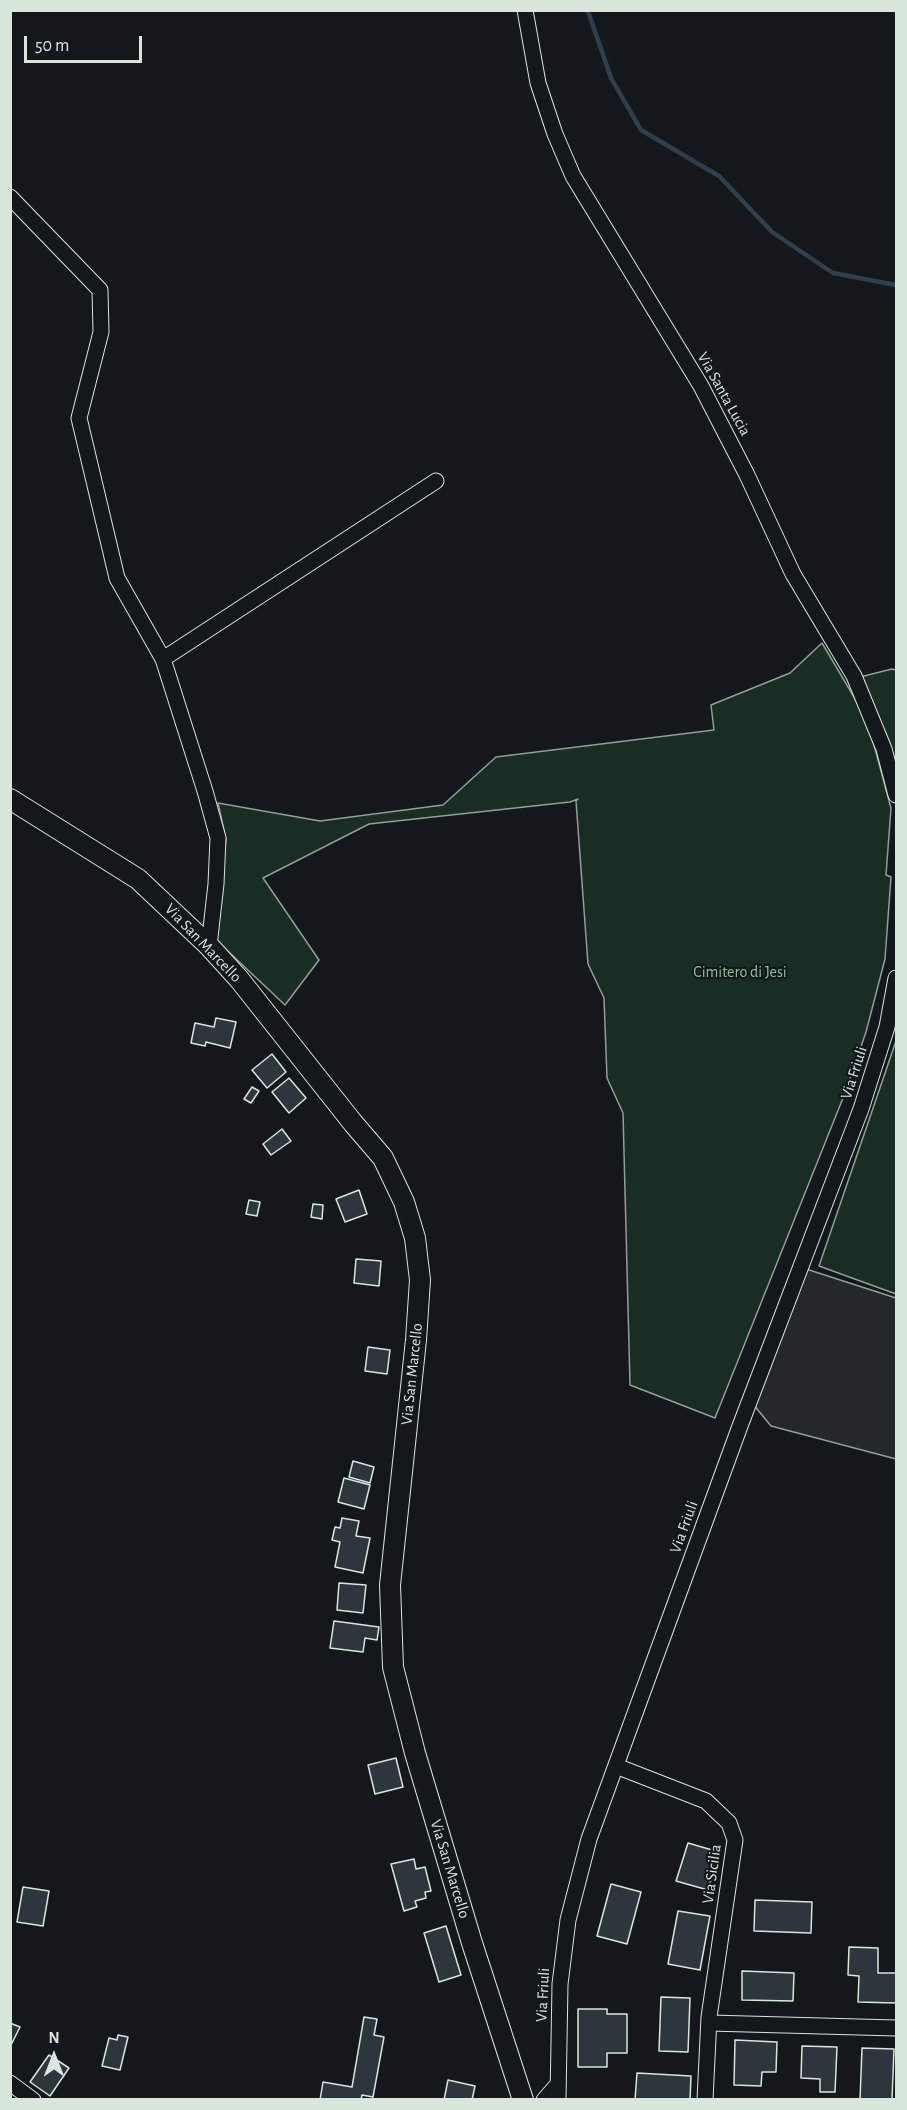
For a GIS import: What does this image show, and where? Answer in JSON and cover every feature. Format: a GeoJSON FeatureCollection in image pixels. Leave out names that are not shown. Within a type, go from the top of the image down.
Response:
{"type":"FeatureCollection","features":[{"type":"Feature","properties":{"kind":"main road","name":"Via San Marcello"},"geometry":{"type":"LineString","coordinates":[[10,799],[138,879],[209,946],[239,979],[383,1158],[404,1203],[415,1238],[420,1281],[416,1340],[390,1585],[393,1667],[418,1764],[472,1943],[523,2100]]}},
{"type":"Feature","properties":{"kind":"street","name":"Via Santa Lucia"},"geometry":{"type":"LineString","coordinates":[[525,10],[538,83],[555,134],[573,176],[701,386],[738,456],[793,574],[854,676],[884,749],[897,795]]}},
{"type":"Feature","properties":{"kind":"street"},"geometry":{"type":"LineString","coordinates":[[10,197],[100,290],[100,332],[79,418],[117,578],[163,659],[218,838],[216,884],[209,946]]}},
{"type":"Feature","properties":{"kind":"street"},"geometry":{"type":"LineString","coordinates":[[163,659],[436,481]]}},
{"type":"Feature","properties":{"kind":"street","name":"Via Friuli"},"geometry":{"type":"LineString","coordinates":[[558,2100],[560,1984],[568,1920],[589,1839],[740,1426],[861,1109],[887,1027],[897,978]]}},
{"type":"Feature","properties":{"kind":"street","name":"Via Sicilia"},"geometry":{"type":"LineString","coordinates":[[616,1766],[706,1802],[729,1823],[735,1840],[709,2023],[705,2100]]}},
{"type":"Feature","properties":{"kind":"street"},"geometry":{"type":"LineString","coordinates":[[709,2023],[897,2028]]}},
{"type":"Feature","properties":{"kind":"street"},"geometry":{"type":"LineString","coordinates":[[10,2083],[33,2100]]}},
{"type":"Feature","properties":{"kind":"street"},"geometry":{"type":"LineString","coordinates":[[544,2100],[558,2084]]}},
{"type":"Feature","properties":{"kind":"green space","name":"Cimitero di Jesi"},"geometry":{"type":"Polygon","coordinates":[[[822,643],[867,719],[891,808],[886,875],[891,877],[885,959],[866,1032],[845,1093],[715,1418],[630,1385],[623,1113],[607,1078],[604,998],[588,964],[576,801],[578,799],[570,802],[369,824],[263,878],[319,960],[285,1005],[215,939],[226,840],[218,803],[320,821],[443,805],[496,757],[714,730],[711,705],[790,673],[822,643]]]}},
{"type":"Feature","properties":{"kind":"green space"},"geometry":{"type":"Polygon","coordinates":[[[896,670],[896,773],[860,677],[896,670]]]}},
{"type":"Feature","properties":{"kind":"green space"},"geometry":{"type":"Polygon","coordinates":[[[896,1041],[896,1294],[819,1266],[896,1041]]]}},
{"type":"Feature","properties":{"kind":"shaded area"},"geometry":{"type":"Polygon","coordinates":[[[803,1268],[896,1298],[896,1459],[771,1426],[753,1404],[803,1268]]]}},
{"type":"Feature","properties":{"kind":"building"},"geometry":{"type":"Polygon","coordinates":[[[216,1018],[236,1022],[230,1048],[206,1042],[205,1046],[191,1043],[195,1023],[214,1027],[216,1018]]]}},
{"type":"Feature","properties":{"kind":"building"},"geometry":{"type":"Polygon","coordinates":[[[272,1054],[286,1072],[267,1088],[252,1070],[272,1054]]]}},
{"type":"Feature","properties":{"kind":"building"},"geometry":{"type":"Polygon","coordinates":[[[289,1078],[306,1098],[289,1113],[272,1092],[289,1078]]]}},
{"type":"Feature","properties":{"kind":"building"},"geometry":{"type":"Polygon","coordinates":[[[252,1087],[259,1091],[251,1103],[244,1099],[252,1087]]]}},
{"type":"Feature","properties":{"kind":"building"},"geometry":{"type":"Polygon","coordinates":[[[282,1129],[291,1141],[271,1155],[263,1144],[282,1129]]]}},
{"type":"Feature","properties":{"kind":"building"},"geometry":{"type":"Polygon","coordinates":[[[359,1190],[367,1214],[345,1222],[336,1199],[359,1190]]]}},
{"type":"Feature","properties":{"kind":"building"},"geometry":{"type":"Polygon","coordinates":[[[249,1200],[260,1202],[257,1216],[246,1214],[249,1200]]]}},
{"type":"Feature","properties":{"kind":"building"},"geometry":{"type":"Polygon","coordinates":[[[313,1204],[323,1205],[322,1219],[311,1217],[313,1204]]]}},
{"type":"Feature","properties":{"kind":"building"},"geometry":{"type":"Polygon","coordinates":[[[356,1259],[381,1261],[379,1286],[354,1283],[356,1259]]]}},
{"type":"Feature","properties":{"kind":"building"},"geometry":{"type":"Polygon","coordinates":[[[368,1347],[390,1350],[387,1374],[365,1371],[368,1347]]]}},
{"type":"Feature","properties":{"kind":"building"},"geometry":{"type":"Polygon","coordinates":[[[353,1461],[374,1467],[370,1483],[349,1477],[353,1461]]]}},
{"type":"Feature","properties":{"kind":"building"},"geometry":{"type":"Polygon","coordinates":[[[344,1478],[370,1485],[364,1509],[338,1502],[344,1478]]]}},
{"type":"Feature","properties":{"kind":"building"},"geometry":{"type":"Polygon","coordinates":[[[342,1518],[359,1521],[356,1536],[370,1538],[363,1573],[335,1567],[340,1542],[332,1540],[335,1527],[340,1528],[342,1518]]]}},
{"type":"Feature","properties":{"kind":"building"},"geometry":{"type":"Polygon","coordinates":[[[339,1583],[366,1585],[363,1613],[337,1610],[339,1583]]]}},
{"type":"Feature","properties":{"kind":"building"},"geometry":{"type":"Polygon","coordinates":[[[334,1621],[379,1627],[377,1640],[365,1638],[363,1652],[330,1648],[334,1621]]]}},
{"type":"Feature","properties":{"kind":"building"},"geometry":{"type":"Polygon","coordinates":[[[396,1758],[403,1787],[375,1794],[368,1765],[396,1758]]]}},
{"type":"Feature","properties":{"kind":"building"},"geometry":{"type":"Polygon","coordinates":[[[688,1843],[719,1852],[708,1890],[676,1881],[688,1843]]]}},
{"type":"Feature","properties":{"kind":"building"},"geometry":{"type":"Polygon","coordinates":[[[414,1859],[416,1869],[425,1867],[431,1891],[425,1892],[426,1898],[415,1901],[417,1907],[404,1911],[391,1864],[414,1859]]]}},
{"type":"Feature","properties":{"kind":"building"},"geometry":{"type":"Polygon","coordinates":[[[611,1884],[641,1892],[627,1944],[597,1936],[611,1884]]]}},
{"type":"Feature","properties":{"kind":"building"},"geometry":{"type":"Polygon","coordinates":[[[23,1887],[49,1891],[43,1926],[17,1922],[23,1887]]]}},
{"type":"Feature","properties":{"kind":"building"},"geometry":{"type":"Polygon","coordinates":[[[755,1900],[812,1902],[811,1933],[754,1931],[755,1900]]]}},
{"type":"Feature","properties":{"kind":"building"},"geometry":{"type":"Polygon","coordinates":[[[678,1911],[710,1916],[700,1970],[668,1964],[678,1911]]]}},
{"type":"Feature","properties":{"kind":"building"},"geometry":{"type":"Polygon","coordinates":[[[446,1926],[461,1975],[439,1982],[424,1933],[446,1926]]]}},
{"type":"Feature","properties":{"kind":"building"},"geometry":{"type":"Polygon","coordinates":[[[849,1947],[878,1948],[878,1973],[896,1973],[896,2003],[858,2002],[859,1976],[848,1975],[849,1947]]]}},
{"type":"Feature","properties":{"kind":"building"},"geometry":{"type":"Polygon","coordinates":[[[742,1971],[794,1973],[793,2001],[742,2000],[742,1971]]]}},
{"type":"Feature","properties":{"kind":"building"},"geometry":{"type":"Polygon","coordinates":[[[661,1997],[690,1998],[688,2052],[659,2051],[661,1997]]]}},
{"type":"Feature","properties":{"kind":"building"},"geometry":{"type":"Polygon","coordinates":[[[578,2009],[607,2009],[607,2014],[627,2014],[627,2053],[607,2053],[607,2067],[578,2067],[578,2009]]]}},
{"type":"Feature","properties":{"kind":"building"},"geometry":{"type":"Polygon","coordinates":[[[364,2017],[377,2019],[374,2035],[384,2037],[373,2097],[362,2095],[361,2100],[320,2100],[323,2082],[352,2087],[364,2017]]]}},
{"type":"Feature","properties":{"kind":"building"},"geometry":{"type":"Polygon","coordinates":[[[10,2023],[20,2027],[10,2047],[10,2023]]]}},
{"type":"Feature","properties":{"kind":"building"},"geometry":{"type":"Polygon","coordinates":[[[118,2035],[128,2037],[120,2070],[102,2066],[109,2038],[117,2040],[118,2035]]]}},
{"type":"Feature","properties":{"kind":"building"},"geometry":{"type":"Polygon","coordinates":[[[735,2040],[777,2042],[776,2072],[762,2072],[761,2086],[734,2085],[735,2040]]]}},
{"type":"Feature","properties":{"kind":"building"},"geometry":{"type":"Polygon","coordinates":[[[802,2046],[837,2047],[835,2092],[820,2092],[820,2079],[801,2078],[802,2046]]]}},
{"type":"Feature","properties":{"kind":"building"},"geometry":{"type":"Polygon","coordinates":[[[862,2048],[894,2049],[892,2100],[860,2100],[862,2048]]]}},
{"type":"Feature","properties":{"kind":"building"},"geometry":{"type":"Polygon","coordinates":[[[49,2055],[69,2068],[50,2096],[30,2082],[49,2055]]]}},
{"type":"Feature","properties":{"kind":"building"},"geometry":{"type":"Polygon","coordinates":[[[637,2073],[691,2076],[690,2100],[635,2100],[637,2073]]]}},
{"type":"Feature","properties":{"kind":"building"},"geometry":{"type":"Polygon","coordinates":[[[448,2080],[475,2086],[472,2100],[444,2100],[448,2080]]]}},
{"type":"Feature","properties":{"kind":"waterway"},"geometry":{"type":"LineString","coordinates":[[586,10],[611,78],[641,130],[719,176],[772,232],[833,273],[896,285]]}}]}
